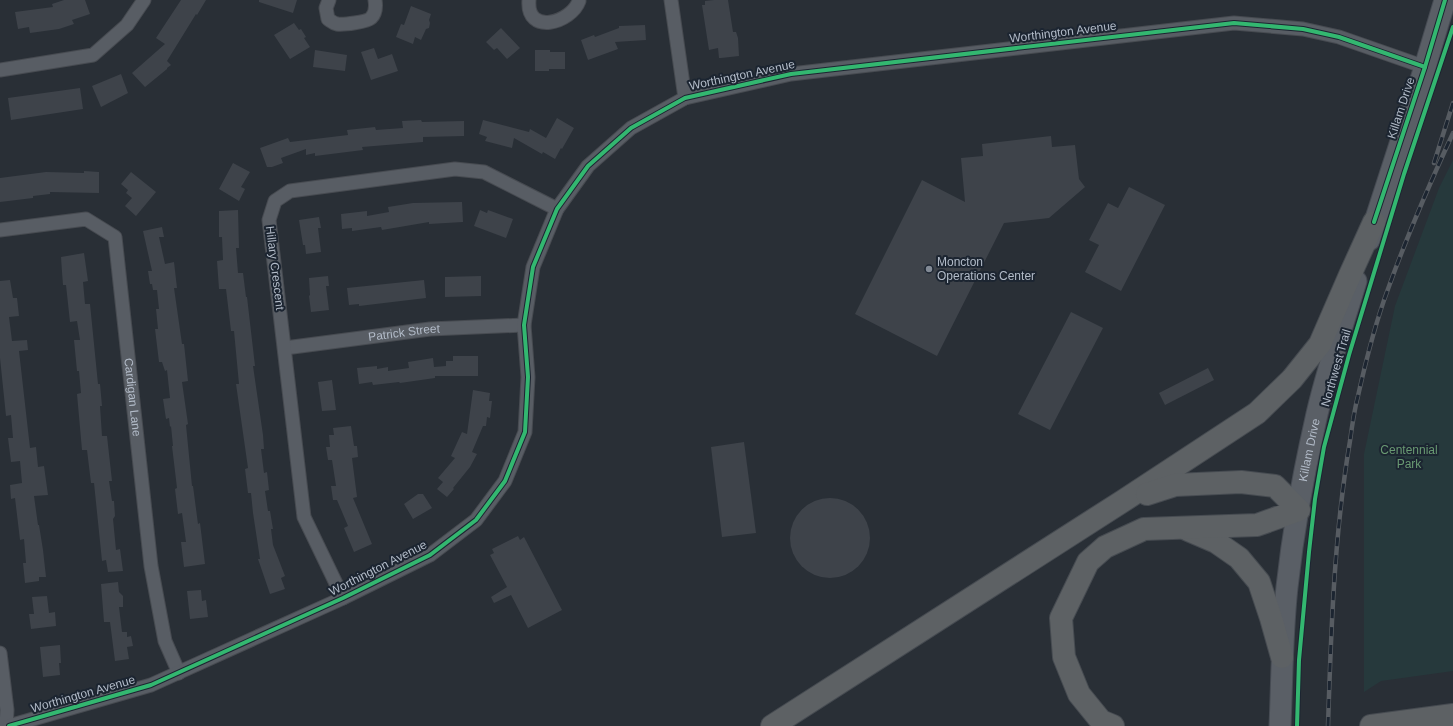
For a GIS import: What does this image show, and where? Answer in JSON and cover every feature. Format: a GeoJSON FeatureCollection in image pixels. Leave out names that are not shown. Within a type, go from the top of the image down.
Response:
{"type":"FeatureCollection","features":[{"type":"Feature","properties":{"kind":"highway"},"geometry":{"type":"LineString","coordinates":[[772,726],[1123,501],[1257,413],[1292,379],[1320,344],[1374,222]]}},
{"type":"Feature","properties":{"kind":"highway"},"geometry":{"type":"LineString","coordinates":[[1113,726],[1101,721],[1079,694],[1064,658],[1061,618],[1088,562],[1105,547],[1144,529],[1257,525],[1299,510],[1275,486],[1241,482],[1175,485],[1123,501]]}},
{"type":"Feature","properties":{"kind":"highway"},"geometry":{"type":"LineString","coordinates":[[1182,527],[1216,542],[1239,558],[1259,582],[1272,618],[1282,657]]}},
{"type":"Feature","properties":{"kind":"highway"},"geometry":{"type":"LineString","coordinates":[[1371,726],[1453,716]]}},
{"type":"Feature","properties":{"kind":"main road","name":"Killam Drive"},"geometry":{"type":"LineString","coordinates":[[1280,726],[1282,657],[1287,587],[1315,423],[1333,357],[1374,222],[1425,67],[1445,0]]}},
{"type":"Feature","properties":{"kind":"street"},"geometry":{"type":"LineString","coordinates":[[0,70],[93,55],[127,25],[144,0]]}},
{"type":"Feature","properties":{"kind":"street"},"geometry":{"type":"LineString","coordinates":[[328,0],[326,8],[328,19],[336,24],[366,21],[370,19],[375,10],[375,0]]}},
{"type":"Feature","properties":{"kind":"street"},"geometry":{"type":"LineString","coordinates":[[529,0],[528,7],[531,14],[536,20],[543,23],[552,23],[572,12],[580,0]]}},
{"type":"Feature","properties":{"kind":"street"},"geometry":{"type":"LineString","coordinates":[[671,0],[685,98]]}},
{"type":"Feature","properties":{"kind":"street","name":"Worthington Avenue"},"geometry":{"type":"LineString","coordinates":[[9,726],[151,685],[179,673],[343,598],[430,555],[476,520],[505,481],[525,432],[528,377],[524,325],[533,266],[557,209],[588,166],[631,128],[685,98],[791,74],[1234,22],[1303,29],[1339,37],[1425,67]]}},
{"type":"Feature","properties":{"kind":"street","name":"Hillary Crescent"},"geometry":{"type":"LineString","coordinates":[[343,598],[304,517],[269,220],[275,201],[290,191],[455,169],[484,172],[557,209]]}},
{"type":"Feature","properties":{"kind":"street","name":"Cardigan Lane"},"geometry":{"type":"LineString","coordinates":[[0,230],[86,219],[115,238],[151,566],[165,641],[179,673]]}},
{"type":"Feature","properties":{"kind":"street","name":"Patrick Street"},"geometry":{"type":"LineString","coordinates":[[285,348],[430,329],[524,325]]}},
{"type":"Feature","properties":{"kind":"street"},"geometry":{"type":"LineString","coordinates":[[0,653],[6,710],[6,726]]}},
{"type":"Feature","properties":{"kind":"green space","name":"Centennial Park"},"geometry":{"type":"Polygon","coordinates":[[[1453,160],[1453,671],[1381,681],[1364,692],[1364,454],[1395,306],[1439,188],[1453,160]]]}},
{"type":"Feature","properties":{"kind":"building"},"geometry":{"type":"Polygon","coordinates":[[[64,0],[85,0],[90,14],[72,20],[74,24],[59,29],[30,33],[29,27],[18,29],[15,12],[53,7],[52,4],[64,0]]]}},
{"type":"Feature","properties":{"kind":"building"},"geometry":{"type":"Polygon","coordinates":[[[181,0],[206,0],[167,61],[171,65],[145,87],[132,73],[165,44],[156,38],[181,0]]]}},
{"type":"Feature","properties":{"kind":"building"},"geometry":{"type":"Polygon","coordinates":[[[259,0],[297,0],[293,13],[259,2],[259,0]]]}},
{"type":"Feature","properties":{"kind":"building"},"geometry":{"type":"Polygon","coordinates":[[[728,0],[733,32],[736,32],[738,38],[739,56],[719,58],[718,48],[709,50],[702,5],[705,5],[705,1],[728,0]]]}},
{"type":"Feature","properties":{"kind":"building"},"geometry":{"type":"Polygon","coordinates":[[[411,6],[431,14],[429,28],[426,29],[421,40],[415,37],[413,44],[396,37],[401,24],[404,25],[411,6]]]}},
{"type":"Feature","properties":{"kind":"building"},"geometry":{"type":"Polygon","coordinates":[[[294,23],[299,30],[301,29],[306,37],[304,38],[310,47],[290,59],[274,35],[294,23]]]}},
{"type":"Feature","properties":{"kind":"building"},"geometry":{"type":"Polygon","coordinates":[[[645,25],[646,40],[615,42],[618,49],[588,60],[581,40],[594,35],[595,37],[619,28],[619,26],[645,25]]]}},
{"type":"Feature","properties":{"kind":"building"},"geometry":{"type":"Polygon","coordinates":[[[501,28],[520,48],[507,59],[497,48],[494,50],[486,42],[501,28]]]}},
{"type":"Feature","properties":{"kind":"building"},"geometry":{"type":"Polygon","coordinates":[[[374,48],[378,59],[392,54],[398,71],[371,80],[361,52],[374,48]]]}},
{"type":"Feature","properties":{"kind":"building"},"geometry":{"type":"Polygon","coordinates":[[[315,50],[347,55],[345,71],[313,67],[315,50]]]}},
{"type":"Feature","properties":{"kind":"building"},"geometry":{"type":"Polygon","coordinates":[[[535,50],[565,52],[565,69],[535,71],[535,50]]]}},
{"type":"Feature","properties":{"kind":"building"},"geometry":{"type":"Polygon","coordinates":[[[121,74],[128,93],[101,107],[92,86],[121,74]]]}},
{"type":"Feature","properties":{"kind":"building"},"geometry":{"type":"Polygon","coordinates":[[[80,88],[83,109],[11,120],[8,98],[80,88]]]}},
{"type":"Feature","properties":{"kind":"building"},"geometry":{"type":"Polygon","coordinates":[[[557,118],[574,128],[555,159],[543,152],[542,154],[514,138],[512,148],[485,141],[487,137],[479,134],[483,120],[529,132],[530,129],[546,138],[557,118]]]}},
{"type":"Feature","properties":{"kind":"building"},"geometry":{"type":"Polygon","coordinates":[[[421,120],[422,122],[464,121],[464,136],[423,137],[423,142],[362,147],[363,150],[315,156],[315,153],[306,155],[306,149],[281,158],[283,163],[272,167],[267,167],[260,148],[288,138],[290,142],[348,135],[347,130],[375,127],[376,130],[403,128],[402,121],[421,120]]]}},
{"type":"Feature","properties":{"kind":"building","name":"Moncton Operations Center"},"geometry":{"type":"Polygon","coordinates":[[[1051,136],[1052,147],[1075,145],[1079,179],[1085,187],[1049,218],[1004,223],[937,356],[855,314],[922,180],[965,202],[961,158],[983,156],[982,144],[1051,136]]]}},
{"type":"Feature","properties":{"kind":"building"},"geometry":{"type":"Polygon","coordinates":[[[233,163],[250,172],[241,187],[245,189],[239,201],[219,189],[233,163]]]}},
{"type":"Feature","properties":{"kind":"building"},"geometry":{"type":"Polygon","coordinates":[[[84,171],[99,172],[99,193],[50,192],[50,194],[33,196],[33,198],[0,202],[0,178],[46,172],[84,173],[84,171]]]}},
{"type":"Feature","properties":{"kind":"building"},"geometry":{"type":"Polygon","coordinates":[[[131,172],[156,192],[136,216],[125,206],[132,198],[126,193],[128,190],[121,184],[131,172]]]}},
{"type":"Feature","properties":{"kind":"building"},"geometry":{"type":"Polygon","coordinates":[[[1129,187],[1165,205],[1121,291],[1085,272],[1099,245],[1089,240],[1108,203],[1118,208],[1129,187]]]}},
{"type":"Feature","properties":{"kind":"building"},"geometry":{"type":"Polygon","coordinates":[[[462,202],[463,222],[429,224],[429,222],[382,230],[381,227],[352,231],[352,228],[342,229],[341,214],[367,211],[367,216],[389,212],[388,207],[413,203],[462,202]]]}},
{"type":"Feature","properties":{"kind":"building"},"geometry":{"type":"Polygon","coordinates":[[[238,210],[239,248],[236,248],[238,273],[243,273],[247,297],[255,366],[253,366],[263,435],[264,449],[261,449],[264,473],[267,472],[269,490],[265,491],[273,529],[271,529],[273,545],[285,576],[281,578],[285,589],[270,594],[258,559],[260,559],[251,493],[248,493],[245,469],[248,468],[236,384],[239,384],[234,331],[231,331],[226,289],[219,289],[217,261],[223,260],[222,237],[219,237],[219,211],[238,210]]]}},
{"type":"Feature","properties":{"kind":"building"},"geometry":{"type":"Polygon","coordinates":[[[480,210],[487,213],[488,210],[513,219],[506,238],[474,226],[480,210]]]}},
{"type":"Feature","properties":{"kind":"building"},"geometry":{"type":"Polygon","coordinates":[[[319,217],[321,228],[318,228],[321,252],[306,254],[299,220],[319,217]]]}},
{"type":"Feature","properties":{"kind":"building"},"geometry":{"type":"Polygon","coordinates":[[[162,227],[164,237],[159,237],[165,264],[174,262],[177,288],[174,288],[182,344],[184,344],[188,381],[182,382],[188,424],[186,425],[192,486],[198,524],[200,523],[205,564],[184,567],[181,542],[186,542],[182,513],[178,514],[171,426],[170,427],[169,418],[166,419],[163,399],[170,398],[167,370],[165,371],[162,362],[159,362],[155,329],[158,329],[156,309],[159,309],[157,290],[153,290],[152,284],[150,284],[148,271],[152,271],[143,231],[162,227]]]}},
{"type":"Feature","properties":{"kind":"building"},"geometry":{"type":"Polygon","coordinates":[[[84,253],[88,281],[83,282],[85,304],[90,304],[98,384],[100,384],[102,406],[100,406],[102,436],[107,436],[112,481],[109,481],[112,501],[114,501],[115,516],[113,519],[116,550],[120,549],[123,571],[108,572],[106,560],[102,561],[94,483],[91,483],[87,450],[82,450],[77,394],[81,393],[74,340],[80,340],[77,321],[70,322],[66,285],[63,285],[61,257],[84,253]]]}},
{"type":"Feature","properties":{"kind":"building"},"geometry":{"type":"Polygon","coordinates":[[[328,276],[329,286],[326,286],[329,310],[311,312],[309,278],[328,276]]]}},
{"type":"Feature","properties":{"kind":"building"},"geometry":{"type":"Polygon","coordinates":[[[481,276],[481,296],[445,297],[445,277],[481,276]]]}},
{"type":"Feature","properties":{"kind":"building"},"geometry":{"type":"Polygon","coordinates":[[[10,280],[13,298],[17,298],[19,316],[9,317],[12,341],[27,340],[28,350],[19,351],[30,448],[36,447],[38,467],[44,466],[48,495],[34,496],[46,577],[39,577],[39,581],[25,583],[23,563],[26,563],[24,539],[20,540],[15,498],[11,499],[10,485],[22,483],[20,461],[11,462],[8,438],[13,438],[11,415],[6,416],[0,358],[0,281],[10,280]]]}},
{"type":"Feature","properties":{"kind":"building"},"geometry":{"type":"Polygon","coordinates":[[[424,280],[426,298],[359,306],[359,304],[349,305],[347,288],[424,280]]]}},
{"type":"Feature","properties":{"kind":"building"},"geometry":{"type":"Polygon","coordinates":[[[1071,312],[1103,328],[1050,430],[1018,414],[1071,312]]]}},
{"type":"Feature","properties":{"kind":"building"},"geometry":{"type":"Polygon","coordinates":[[[453,356],[478,356],[478,376],[435,376],[435,378],[400,383],[373,385],[372,382],[359,384],[357,368],[377,366],[377,369],[388,367],[388,371],[409,368],[408,362],[433,358],[434,367],[446,366],[446,361],[453,361],[453,356]]]}},
{"type":"Feature","properties":{"kind":"building"},"geometry":{"type":"Polygon","coordinates":[[[1208,368],[1214,380],[1165,405],[1159,393],[1208,368]]]}},
{"type":"Feature","properties":{"kind":"building"},"geometry":{"type":"Polygon","coordinates":[[[332,380],[336,410],[322,411],[318,382],[332,380]]]}},
{"type":"Feature","properties":{"kind":"building"},"geometry":{"type":"Polygon","coordinates":[[[473,390],[490,393],[489,401],[492,401],[490,418],[487,417],[486,426],[483,426],[472,452],[477,454],[470,467],[447,497],[437,489],[443,482],[438,478],[455,458],[451,456],[462,432],[467,434],[473,390]]]}},
{"type":"Feature","properties":{"kind":"building"},"geometry":{"type":"Polygon","coordinates":[[[351,426],[354,446],[357,446],[358,457],[352,458],[357,497],[353,498],[372,544],[354,552],[344,528],[348,526],[337,500],[333,500],[331,486],[336,486],[332,460],[328,460],[326,447],[330,447],[329,435],[334,435],[333,428],[351,426]]]}},
{"type":"Feature","properties":{"kind":"building"},"geometry":{"type":"Polygon","coordinates":[[[744,442],[756,533],[722,537],[711,447],[744,442]]]}},
{"type":"Feature","properties":{"kind":"building"},"geometry":{"type":"Polygon","coordinates":[[[418,494],[423,494],[432,508],[413,519],[404,504],[418,494]]]}},
{"type":"Feature","properties":{"kind":"building"},"geometry":{"type":"Polygon","coordinates":[[[830,498],[845,501],[858,510],[867,523],[870,538],[867,553],[858,566],[845,575],[830,578],[815,575],[802,566],[793,553],[790,538],[793,523],[802,510],[815,501],[830,498]]]}},
{"type":"Feature","properties":{"kind":"building"},"geometry":{"type":"Polygon","coordinates":[[[518,536],[520,540],[524,537],[562,610],[528,628],[511,595],[494,603],[491,597],[507,587],[490,555],[494,553],[492,549],[518,536]]]}},
{"type":"Feature","properties":{"kind":"building"},"geometry":{"type":"Polygon","coordinates":[[[118,582],[119,592],[123,596],[123,607],[119,607],[122,632],[127,632],[127,637],[131,636],[133,646],[127,647],[129,659],[115,661],[110,622],[104,622],[101,584],[118,582]]]}},
{"type":"Feature","properties":{"kind":"building"},"geometry":{"type":"Polygon","coordinates":[[[201,590],[202,601],[206,600],[208,617],[190,619],[187,591],[201,590]]]}},
{"type":"Feature","properties":{"kind":"building"},"geometry":{"type":"Polygon","coordinates":[[[47,596],[49,613],[55,612],[56,626],[31,629],[29,614],[34,614],[32,597],[47,596]]]}},
{"type":"Feature","properties":{"kind":"building"},"geometry":{"type":"Polygon","coordinates":[[[60,645],[60,675],[43,677],[40,647],[60,645]]]}},
{"type":"Feature","properties":{"kind":"railway"},"geometry":{"type":"LineString","coordinates":[[1434,163],[1453,103]]}},
{"type":"Feature","properties":{"kind":"railway"},"geometry":{"type":"LineString","coordinates":[[1328,726],[1332,619],[1337,547],[1340,512],[1355,407],[1371,342],[1383,302],[1427,191],[1453,133]]}},
{"type":"Feature","properties":{"kind":"cycle path"},"geometry":{"type":"LineString","coordinates":[[1374,222],[1425,67],[1445,0]]}},
{"type":"Feature","properties":{"kind":"cycle path"},"geometry":{"type":"LineString","coordinates":[[9,726],[151,685],[343,598],[430,555],[476,520],[505,481],[525,432],[528,377],[524,325],[533,267],[557,209],[588,166],[631,128],[685,98],[791,74],[1234,23],[1303,29],[1339,37],[1425,67]]}},
{"type":"Feature","properties":{"kind":"cycle path","name":"Northwest Trail"},"geometry":{"type":"LineString","coordinates":[[1297,726],[1299,660],[1309,552],[1315,499],[1324,447],[1349,355],[1404,174],[1453,27]]}},
{"type":"Feature","properties":{"kind":"place","name":"Moncton Operations Center"},"geometry":{"type":"Point","coordinates":[929,269]}}]}
